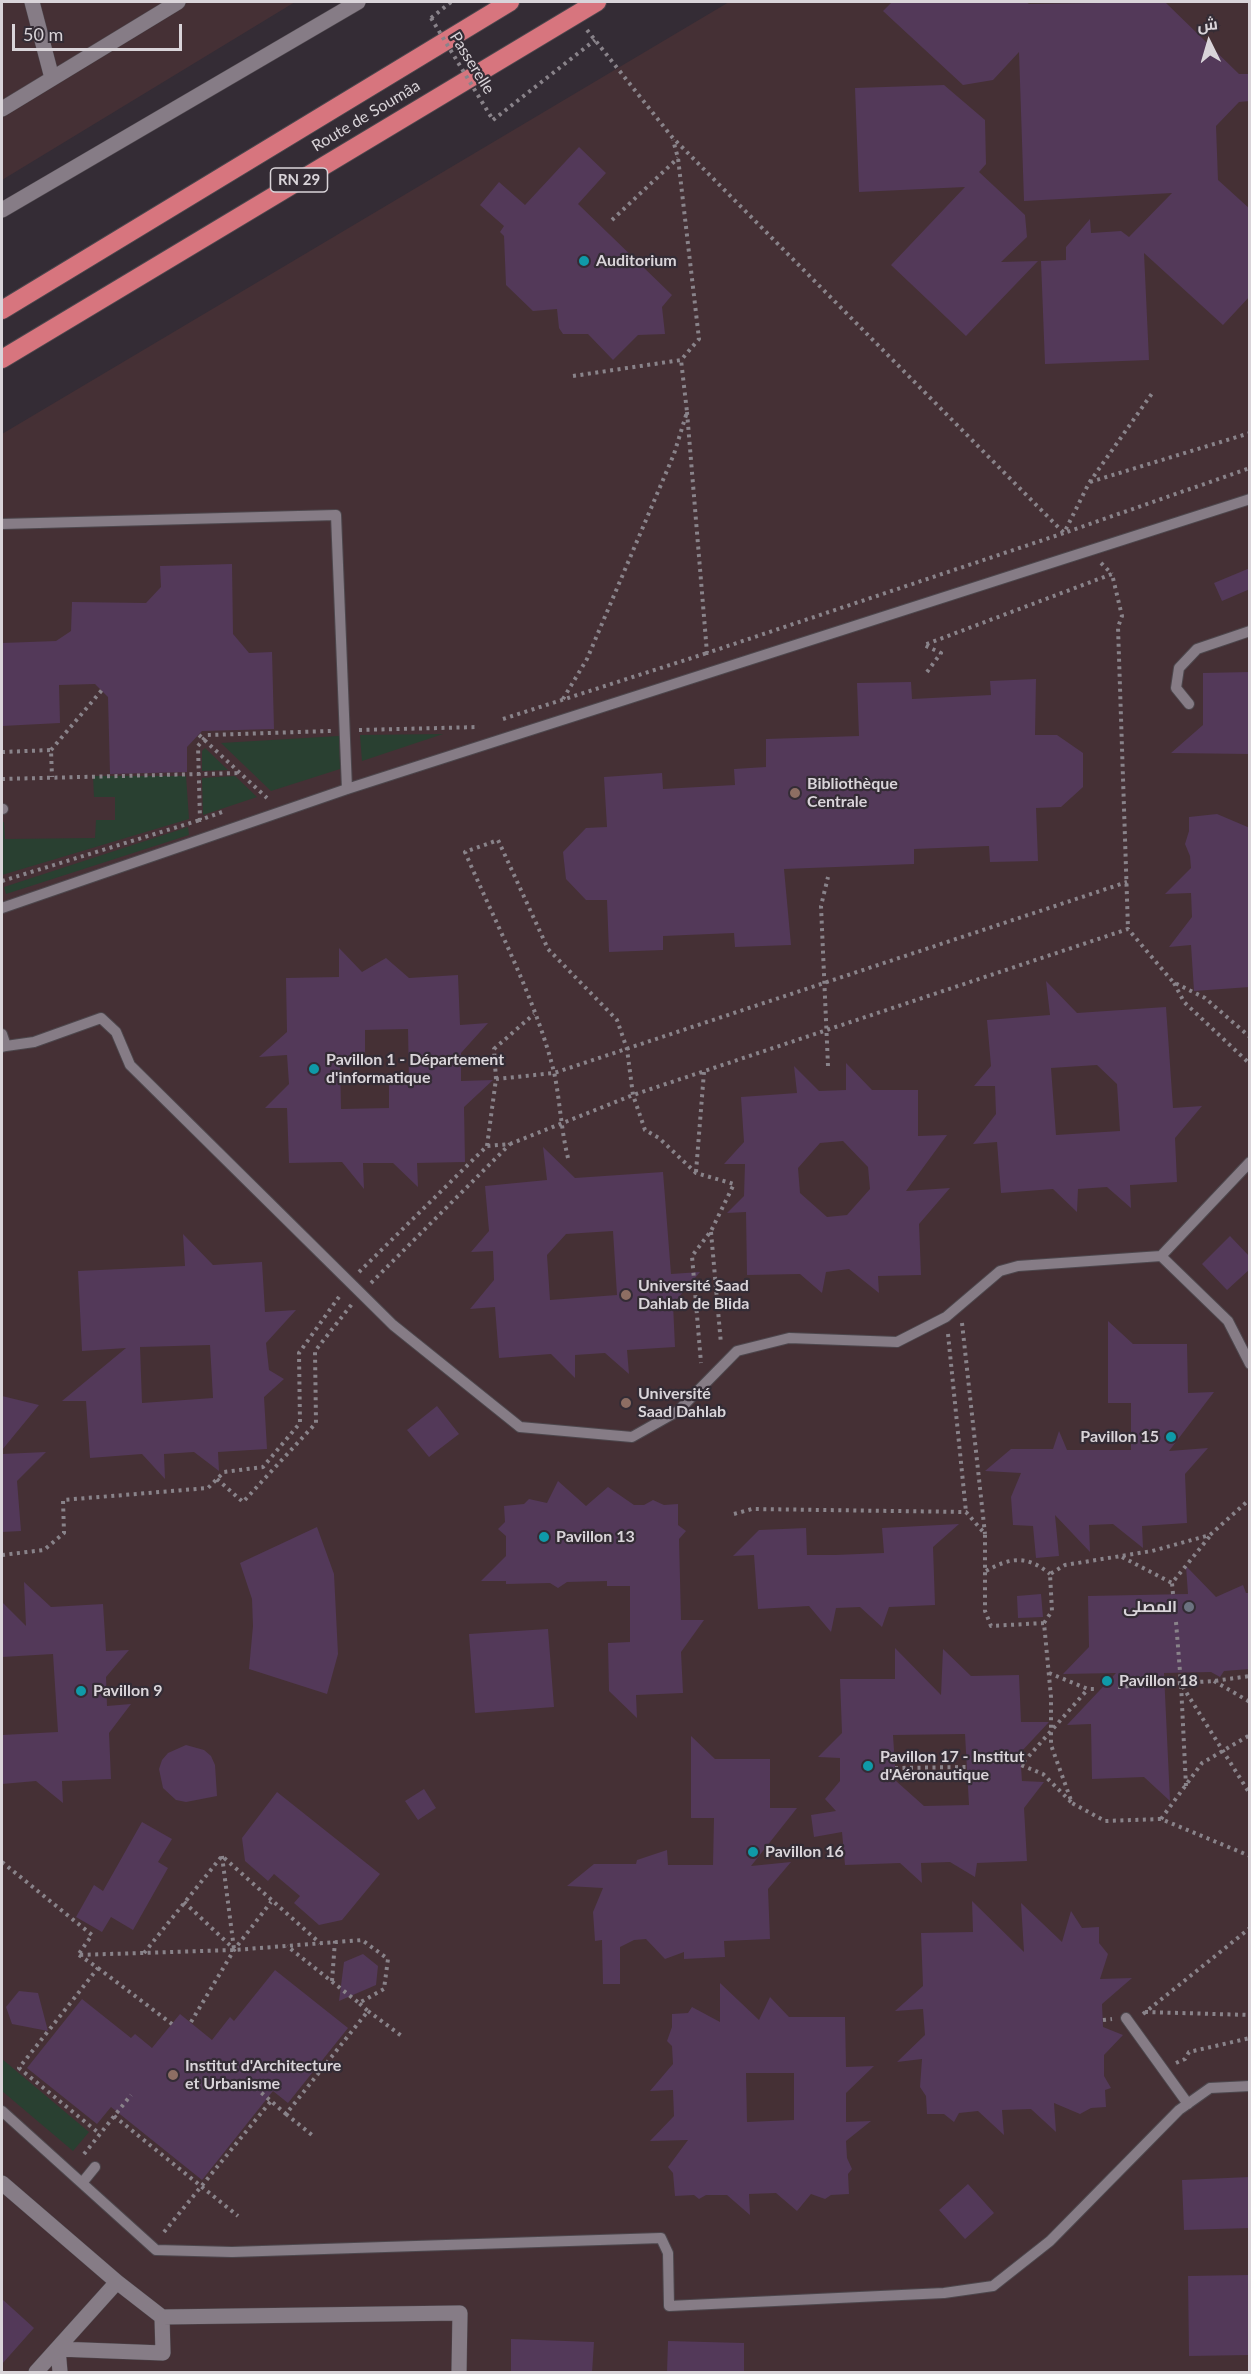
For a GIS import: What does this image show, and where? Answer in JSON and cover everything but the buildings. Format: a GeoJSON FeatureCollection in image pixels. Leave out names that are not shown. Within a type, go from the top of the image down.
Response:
{"type":"FeatureCollection","features":[{"type":"Feature","properties":{"kind":"highway","name":"Route de Soumâa"},"geometry":{"type":"LineString","coordinates":[[2,310],[510,2]]}},
{"type":"Feature","properties":{"kind":"highway","name":"Route de Soumâa"},"geometry":{"type":"LineString","coordinates":[[2,359],[597,2]]}},
{"type":"Feature","properties":{"kind":"street"},"geometry":{"type":"LineString","coordinates":[[32,2],[52,78]]}},
{"type":"Feature","properties":{"kind":"street"},"geometry":{"type":"LineString","coordinates":[[2,109],[178,2]]}},
{"type":"Feature","properties":{"kind":"street"},"geometry":{"type":"LineString","coordinates":[[2,210],[358,2]]}},
{"type":"Feature","properties":{"kind":"street"},"geometry":{"type":"LineString","coordinates":[[2,2182],[117,2282],[162,2317],[460,2313],[459,2373]]}},
{"type":"Feature","properties":{"kind":"street"},"geometry":{"type":"LineString","coordinates":[[36,2373],[117,2282]]}},
{"type":"Feature","properties":{"kind":"street"},"geometry":{"type":"LineString","coordinates":[[58,2349],[163,2353],[162,2317]]}},
{"type":"Feature","properties":{"kind":"street"},"geometry":{"type":"LineString","coordinates":[[58,2349],[60,2373]]}},
{"type":"Feature","properties":{"kind":"lane"},"geometry":{"type":"LineString","coordinates":[[2,908],[347,789],[1250,499]]}},
{"type":"Feature","properties":{"kind":"lane"},"geometry":{"type":"LineString","coordinates":[[2,524],[336,515],[347,789]]}},
{"type":"Feature","properties":{"kind":"lane"},"geometry":{"type":"LineString","coordinates":[[1189,704],[1176,688],[1179,668],[1197,649],[1250,631]]}},
{"type":"Feature","properties":{"kind":"lane"},"geometry":{"type":"LineString","coordinates":[[2,1034],[4,1046],[33,1042],[101,1018],[116,1032],[130,1065],[393,1325],[520,1427],[633,1437],[678,1411],[737,1351],[789,1338],[897,1342],[946,1317],[1000,1270],[1018,1266],[1161,1256],[1250,1162]]}},
{"type":"Feature","properties":{"kind":"lane"},"geometry":{"type":"LineString","coordinates":[[1161,1256],[1228,1321],[1250,1364]]}},
{"type":"Feature","properties":{"kind":"lane"},"geometry":{"type":"LineString","coordinates":[[1126,2018],[1188,2104]]}},
{"type":"Feature","properties":{"kind":"lane"},"geometry":{"type":"LineString","coordinates":[[2,2111],[156,2250],[232,2252],[661,2238],[668,2253],[669,2306],[944,2293],[993,2286],[1050,2241],[1179,2110],[1210,2088],[1250,2086]]}},
{"type":"Feature","properties":{"kind":"lane"},"geometry":{"type":"LineString","coordinates":[[82,2183],[93,2169]]}},
{"type":"Feature","properties":{"kind":"path","name":"Passerelle"},"geometry":{"type":"LineString","coordinates":[[451,2],[431,18],[494,120],[595,40]]}},
{"type":"Feature","properties":{"kind":"path"},"geometry":{"type":"LineString","coordinates":[[576,14],[672,137],[1064,532]]}},
{"type":"Feature","properties":{"kind":"path"},"geometry":{"type":"LineString","coordinates":[[573,376],[681,360],[699,339],[678,158],[672,137]]}},
{"type":"Feature","properties":{"kind":"path"},"geometry":{"type":"LineString","coordinates":[[612,220],[678,158]]}},
{"type":"Feature","properties":{"kind":"path"},"geometry":{"type":"LineString","coordinates":[[681,360],[707,653]]}},
{"type":"Feature","properties":{"kind":"path"},"geometry":{"type":"LineString","coordinates":[[1064,532],[1089,483],[1153,392]]}},
{"type":"Feature","properties":{"kind":"path"},"geometry":{"type":"LineString","coordinates":[[563,699],[587,659],[674,454],[687,412]]}},
{"type":"Feature","properties":{"kind":"path"},"geometry":{"type":"LineString","coordinates":[[1089,483],[1250,433]]}},
{"type":"Feature","properties":{"kind":"path"},"geometry":{"type":"LineString","coordinates":[[500,720],[707,653],[1250,468]]}},
{"type":"Feature","properties":{"kind":"path"},"geometry":{"type":"LineString","coordinates":[[927,672],[941,652],[924,645],[1112,574],[1122,616],[1118,627],[1128,928],[1173,982],[1184,1002],[1250,1064]]}},
{"type":"Feature","properties":{"kind":"path"},"geometry":{"type":"LineString","coordinates":[[52,777],[51,750],[102,690]]}},
{"type":"Feature","properties":{"kind":"path"},"geometry":{"type":"LineString","coordinates":[[457,734],[490,723]]}},
{"type":"Feature","properties":{"kind":"path"},"geometry":{"type":"LineString","coordinates":[[200,820],[198,746],[207,735],[479,727]]}},
{"type":"Feature","properties":{"kind":"path"},"geometry":{"type":"LineString","coordinates":[[199,735],[267,798]]}},
{"type":"Feature","properties":{"kind":"path"},"geometry":{"type":"LineString","coordinates":[[2,752],[51,750]]}},
{"type":"Feature","properties":{"kind":"path"},"geometry":{"type":"LineString","coordinates":[[2,779],[199,776],[240,773]]}},
{"type":"Feature","properties":{"kind":"path"},"geometry":{"type":"LineString","coordinates":[[256,801],[278,794]]}},
{"type":"Feature","properties":{"kind":"path"},"geometry":{"type":"LineString","coordinates":[[2,881],[233,809]]}},
{"type":"Feature","properties":{"kind":"path"},"geometry":{"type":"LineString","coordinates":[[568,1158],[560,1123],[554,1073],[534,1014],[465,852],[498,840],[548,949],[617,1020],[627,1049],[633,1095],[645,1130],[659,1138],[696,1173],[734,1184],[711,1231],[692,1256],[703,1385]]}},
{"type":"Feature","properties":{"kind":"path"},"geometry":{"type":"LineString","coordinates":[[828,877],[821,906],[828,1066]]}},
{"type":"Feature","properties":{"kind":"path"},"geometry":{"type":"LineString","coordinates":[[496,1079],[554,1073],[1127,882]]}},
{"type":"Feature","properties":{"kind":"path"},"geometry":{"type":"LineString","coordinates":[[487,1146],[510,1144],[633,1095],[1128,928]]}},
{"type":"Feature","properties":{"kind":"path"},"geometry":{"type":"LineString","coordinates":[[1173,982],[1205,998],[1250,1037]]}},
{"type":"Feature","properties":{"kind":"path"},"geometry":{"type":"LineString","coordinates":[[2,1555],[44,1550],[64,1533],[63,1500],[208,1488],[224,1472],[263,1467],[300,1423],[298,1353],[350,1281],[487,1146],[496,1079],[494,1049],[534,1014]]}},
{"type":"Feature","properties":{"kind":"path"},"geometry":{"type":"LineString","coordinates":[[696,1173],[704,1072]]}},
{"type":"Feature","properties":{"kind":"path"},"geometry":{"type":"LineString","coordinates":[[217,1479],[243,1502],[316,1423],[315,1351],[361,1292],[510,1144]]}},
{"type":"Feature","properties":{"kind":"path"},"geometry":{"type":"LineString","coordinates":[[711,1231],[723,1365]]}},
{"type":"Feature","properties":{"kind":"path"},"geometry":{"type":"LineString","coordinates":[[960,1306],[985,1534],[985,1611],[991,1626],[1044,1623]]}},
{"type":"Feature","properties":{"kind":"path"},"geometry":{"type":"LineString","coordinates":[[946,1317],[966,1512],[985,1534]]}},
{"type":"Feature","properties":{"kind":"path"},"geometry":{"type":"LineString","coordinates":[[1173,1594],[1172,1583],[1210,1535],[1250,1499]]}},
{"type":"Feature","properties":{"kind":"path"},"geometry":{"type":"LineString","coordinates":[[734,1514],[752,1509],[966,1512]]}},
{"type":"Feature","properties":{"kind":"path"},"geometry":{"type":"LineString","coordinates":[[1050,1574],[1065,1565],[1152,1551],[1210,1535]]}},
{"type":"Feature","properties":{"kind":"path"},"geometry":{"type":"LineString","coordinates":[[1120,1556],[1172,1583]]}},
{"type":"Feature","properties":{"kind":"path"},"geometry":{"type":"LineString","coordinates":[[986,1571],[1007,1559],[1036,1562],[1050,1574],[1052,1611],[1044,1623],[1052,1745],[1072,1803]]}},
{"type":"Feature","properties":{"kind":"path"},"geometry":{"type":"LineString","coordinates":[[1176,1622],[1186,1786]]}},
{"type":"Feature","properties":{"kind":"path"},"geometry":{"type":"LineString","coordinates":[[1049,1673],[1088,1689],[1096,1689]]}},
{"type":"Feature","properties":{"kind":"path"},"geometry":{"type":"LineString","coordinates":[[1118,1687],[1214,1682],[1250,1676]]}},
{"type":"Feature","properties":{"kind":"path"},"geometry":{"type":"LineString","coordinates":[[1214,1682],[1250,1702]]}},
{"type":"Feature","properties":{"kind":"path"},"geometry":{"type":"LineString","coordinates":[[1181,1684],[1250,1794]]}},
{"type":"Feature","properties":{"kind":"path"},"geometry":{"type":"LineString","coordinates":[[1088,1689],[1021,1764],[1043,1774],[1072,1803],[1104,1821],[1161,1819],[1250,1856]]}},
{"type":"Feature","properties":{"kind":"path"},"geometry":{"type":"LineString","coordinates":[[1161,1819],[1202,1763],[1250,1735]]}},
{"type":"Feature","properties":{"kind":"path"},"geometry":{"type":"LineString","coordinates":[[895,1768],[966,1767]]}},
{"type":"Feature","properties":{"kind":"path"},"geometry":{"type":"LineString","coordinates":[[144,1953],[222,1856]]}},
{"type":"Feature","properties":{"kind":"path"},"geometry":{"type":"LineString","coordinates":[[222,1856],[321,1943]]}},
{"type":"Feature","properties":{"kind":"path"},"geometry":{"type":"LineString","coordinates":[[222,1856],[234,1950]]}},
{"type":"Feature","properties":{"kind":"path"},"geometry":{"type":"LineString","coordinates":[[2,1862],[92,1935],[78,1955]]}},
{"type":"Feature","properties":{"kind":"path"},"geometry":{"type":"LineString","coordinates":[[184,1902],[234,1950]]}},
{"type":"Feature","properties":{"kind":"path"},"geometry":{"type":"LineString","coordinates":[[191,2022],[234,1950],[272,1902]]}},
{"type":"Feature","properties":{"kind":"path"},"geometry":{"type":"LineString","coordinates":[[1103,2020],[1140,2017],[1250,1928]]}},
{"type":"Feature","properties":{"kind":"path"},"geometry":{"type":"LineString","coordinates":[[78,1955],[234,1950],[362,1940],[388,1959],[384,1989],[359,2003]]}},
{"type":"Feature","properties":{"kind":"path"},"geometry":{"type":"LineString","coordinates":[[332,1982],[335,1941]]}},
{"type":"Feature","properties":{"kind":"path"},"geometry":{"type":"LineString","coordinates":[[287,1946],[368,2012],[403,2037]]}},
{"type":"Feature","properties":{"kind":"path"},"geometry":{"type":"LineString","coordinates":[[78,1955],[172,2024]]}},
{"type":"Feature","properties":{"kind":"path"},"geometry":{"type":"LineString","coordinates":[[98,1968],[20,2068],[100,2134]]}},
{"type":"Feature","properties":{"kind":"path"},"geometry":{"type":"LineString","coordinates":[[286,2114],[368,2012]]}},
{"type":"Feature","properties":{"kind":"path"},"geometry":{"type":"LineString","coordinates":[[1145,2012],[1250,2015]]}},
{"type":"Feature","properties":{"kind":"path"},"geometry":{"type":"LineString","coordinates":[[1164,2069],[1185,2059],[1189,2052],[1250,2038]]}},
{"type":"Feature","properties":{"kind":"path"},"geometry":{"type":"LineString","coordinates":[[250,2084],[312,2135]]}},
{"type":"Feature","properties":{"kind":"path"},"geometry":{"type":"LineString","coordinates":[[93,2169],[80,2159],[131,2095]]}},
{"type":"Feature","properties":{"kind":"path"},"geometry":{"type":"LineString","coordinates":[[156,2225],[165,2233],[271,2101]]}},
{"type":"Feature","properties":{"kind":"path"},"geometry":{"type":"LineString","coordinates":[[114,2116],[238,2216]]}},
{"type":"Feature","properties":{"kind":"shaded area"},"geometry":{"type":"Polygon","coordinates":[[[2,2],[295,2],[2,180],[2,2]]]}},
{"type":"Feature","properties":{"kind":"shaded area","name":"Université Saad Dahlab de Blida"},"geometry":{"type":"Polygon","coordinates":[[[729,2],[1249,2],[1249,2372],[2,2372],[2,434],[729,2]]]}},
{"type":"Feature","properties":{"kind":"green space"},"geometry":{"type":"Polygon","coordinates":[[[443,734],[362,761],[360,735],[443,734]]]}},
{"type":"Feature","properties":{"kind":"green space"},"geometry":{"type":"Polygon","coordinates":[[[339,736],[340,769],[271,791],[221,743],[339,736]]]}},
{"type":"Feature","properties":{"kind":"green space"},"geometry":{"type":"Polygon","coordinates":[[[205,748],[228,770],[202,771],[202,751],[205,748]]]}},
{"type":"Feature","properties":{"kind":"green space"},"geometry":{"type":"Polygon","coordinates":[[[93,776],[186,776],[189,819],[2,875],[2,822],[4,822],[5,839],[95,838],[96,820],[115,820],[115,797],[94,797],[93,776]]]}},
{"type":"Feature","properties":{"kind":"green space"},"geometry":{"type":"Polygon","coordinates":[[[235,776],[257,797],[203,815],[202,778],[235,776]]]}},
{"type":"Feature","properties":{"kind":"green space"},"geometry":{"type":"Polygon","coordinates":[[[188,827],[189,835],[6,894],[4,887],[188,827]]]}},
{"type":"Feature","properties":{"kind":"green space"},"geometry":{"type":"Polygon","coordinates":[[[2,2059],[89,2132],[73,2151],[2,2091],[2,2059]]]}},
{"type":"Feature","properties":{"kind":"place","name":"Auditorium"},"geometry":{"type":"Point","coordinates":[584,261]}},
{"type":"Feature","properties":{"kind":"place","name":"Bibliothèque Centrale"},"geometry":{"type":"Point","coordinates":[795,793]}},
{"type":"Feature","properties":{"kind":"place","name":"Pavillon 1 - Département d'informatique"},"geometry":{"type":"Point","coordinates":[314,1069]}},
{"type":"Feature","properties":{"kind":"place","name":"Université Saad Dahlab de Blida"},"geometry":{"type":"Point","coordinates":[626,1295]}},
{"type":"Feature","properties":{"kind":"place","name":"Université Saad Dahlab"},"geometry":{"type":"Point","coordinates":[626,1403]}},
{"type":"Feature","properties":{"kind":"place","name":"Pavillon 15"},"geometry":{"type":"Point","coordinates":[1171,1437]}},
{"type":"Feature","properties":{"kind":"place","name":"Pavillon 13"},"geometry":{"type":"Point","coordinates":[544,1537]}},
{"type":"Feature","properties":{"kind":"place","name":"المصلى"},"geometry":{"type":"Point","coordinates":[1189,1607]}},
{"type":"Feature","properties":{"kind":"place","name":"Pavillon 18"},"geometry":{"type":"Point","coordinates":[1107,1681]}},
{"type":"Feature","properties":{"kind":"place","name":"Pavillon 9"},"geometry":{"type":"Point","coordinates":[81,1691]}},
{"type":"Feature","properties":{"kind":"place","name":"Pavillon 17 - Institut d'Aéronautique"},"geometry":{"type":"Point","coordinates":[868,1766]}},
{"type":"Feature","properties":{"kind":"place","name":"Pavillon 16"},"geometry":{"type":"Point","coordinates":[753,1852]}},
{"type":"Feature","properties":{"kind":"place","name":"Institut d'Architecture et Urbanisme"},"geometry":{"type":"Point","coordinates":[173,2075]}}]}
